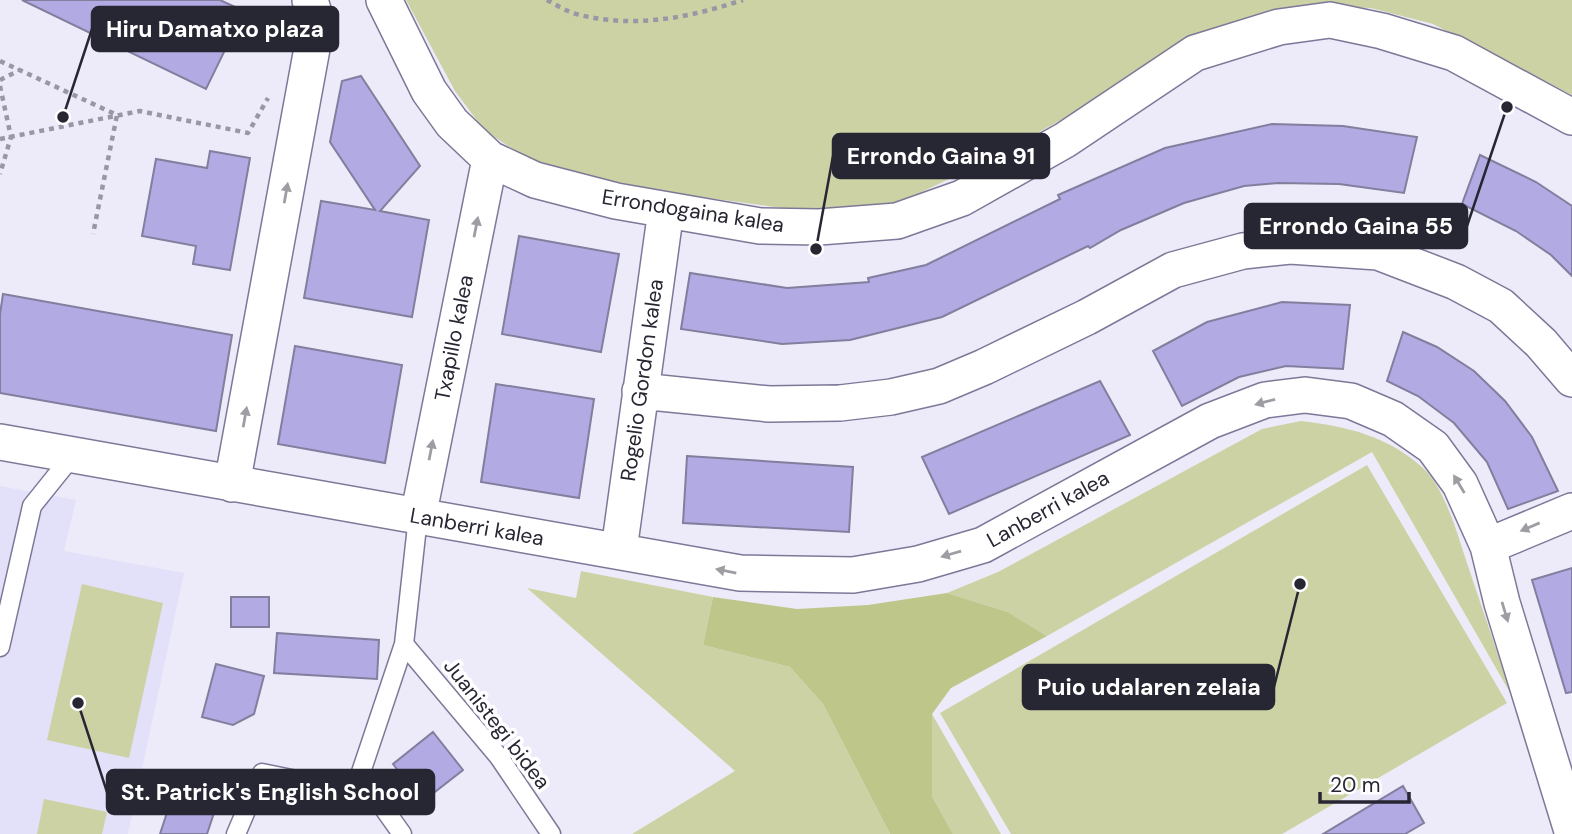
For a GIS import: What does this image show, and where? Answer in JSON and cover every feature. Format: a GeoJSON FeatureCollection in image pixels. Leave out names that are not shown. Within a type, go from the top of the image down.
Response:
{"type":"FeatureCollection","features":[{"type":"Feature","properties":{"kind":"street"},"geometry":{"type":"LineString","coordinates":[[232,484],[313,43],[316,20],[310,0]]}},
{"type":"Feature","properties":{"kind":"street","name":"Errondogaina kalea"},"geometry":{"type":"LineString","coordinates":[[384,0],[429,91],[452,123],[490,159],[535,180],[616,201],[760,226],[819,228],[897,221],[962,198],[1053,146],[1195,53],[1279,27],[1330,20],[1382,31],[1454,53],[1572,117]]}},
{"type":"Feature","properties":{"kind":"street","name":"Txapillo kalea"},"geometry":{"type":"LineString","coordinates":[[418,517],[490,159]]}},
{"type":"Feature","properties":{"kind":"street","name":"Rogelio Gordon kalea"},"geometry":{"type":"LineString","coordinates":[[618,550],[666,210]]}},
{"type":"Feature","properties":{"kind":"street"},"geometry":{"type":"LineString","coordinates":[[640,391],[769,404],[840,404],[891,397],[939,386],[984,367],[1087,317],[1172,270],[1243,251],[1290,246],[1378,252],[1456,282],[1501,306],[1541,343],[1572,379]]}},
{"type":"Feature","properties":{"kind":"street","name":"Lanberri kalea"},"geometry":{"type":"LineString","coordinates":[[0,442],[740,573],[853,575],[918,564],[983,545],[1210,421],[1265,400],[1305,395],[1351,401],[1393,419],[1433,447],[1460,484],[1488,546],[1502,603],[1572,831]]}},
{"type":"Feature","properties":{"kind":"street"},"geometry":{"type":"LineString","coordinates":[[1488,546],[1572,510]]}},
{"type":"Feature","properties":{"kind":"lane"},"geometry":{"type":"LineString","coordinates":[[0,647],[32,506],[73,455]]}},
{"type":"Feature","properties":{"kind":"lane"},"geometry":{"type":"LineString","coordinates":[[355,790],[404,644],[418,517]]}},
{"type":"Feature","properties":{"kind":"lane","name":"Juanistegi bidea"},"geometry":{"type":"LineString","coordinates":[[404,644],[499,757],[551,834]]}},
{"type":"Feature","properties":{"kind":"lane"},"geometry":{"type":"LineString","coordinates":[[236,834],[262,773],[375,796],[402,834]]}},
{"type":"Feature","properties":{"kind":"path"},"geometry":{"type":"LineString","coordinates":[[547,0],[574,13],[622,23],[701,14],[743,0]]}},
{"type":"Feature","properties":{"kind":"path"},"geometry":{"type":"LineString","coordinates":[[0,61],[117,115]]}},
{"type":"Feature","properties":{"kind":"path"},"geometry":{"type":"LineString","coordinates":[[0,80],[20,71]]}},
{"type":"Feature","properties":{"kind":"path"},"geometry":{"type":"LineString","coordinates":[[0,86],[11,137],[0,174]]}},
{"type":"Feature","properties":{"kind":"path"},"geometry":{"type":"LineString","coordinates":[[0,139],[140,111],[248,133]]}},
{"type":"Feature","properties":{"kind":"path"},"geometry":{"type":"LineString","coordinates":[[93,234],[117,115]]}},
{"type":"Feature","properties":{"kind":"shaded area"},"geometry":{"type":"Polygon","coordinates":[[[0,486],[76,500],[64,551],[184,573],[128,834],[0,834],[0,486]]]}},
{"type":"Feature","properties":{"kind":"green space"},"geometry":{"type":"Polygon","coordinates":[[[406,0],[1572,0],[1572,95],[1433,24],[1371,8],[1309,6],[1087,105],[997,156],[901,202],[820,213],[650,190],[538,166],[484,130],[455,91],[406,0]]]}},
{"type":"Feature","properties":{"kind":"green space"},"geometry":{"type":"Polygon","coordinates":[[[1301,421],[1334,426],[1381,440],[1410,457],[1431,477],[1451,516],[1512,696],[1372,452],[1047,636],[1008,612],[947,593],[998,572],[1262,429],[1301,421]]]}},
{"type":"Feature","properties":{"kind":"green space"},"geometry":{"type":"Polygon","coordinates":[[[1367,465],[1507,703],[1282,834],[1011,834],[940,713],[1367,465]]]}},
{"type":"Feature","properties":{"kind":"green space"},"geometry":{"type":"Polygon","coordinates":[[[581,571],[713,597],[703,645],[790,667],[823,704],[890,834],[632,834],[735,771],[527,588],[576,598],[581,571]]]}},
{"type":"Feature","properties":{"kind":"green space"},"geometry":{"type":"Polygon","coordinates":[[[82,584],[163,603],[129,758],[47,740],[82,584]]]}},
{"type":"Feature","properties":{"kind":"green space"},"geometry":{"type":"Polygon","coordinates":[[[947,593],[1008,612],[1047,636],[951,688],[932,714],[932,796],[953,834],[890,834],[823,704],[790,667],[703,645],[713,597],[797,609],[868,605],[947,593]]]}},
{"type":"Feature","properties":{"kind":"green space"},"geometry":{"type":"Polygon","coordinates":[[[932,714],[1001,834],[953,834],[932,796],[932,714]]]}},
{"type":"Feature","properties":{"kind":"green space"},"geometry":{"type":"Polygon","coordinates":[[[44,799],[107,812],[102,834],[37,834],[44,799]]]}},
{"type":"Feature","properties":{"kind":"building"},"geometry":{"type":"Polygon","coordinates":[[[22,0],[220,0],[244,11],[206,89],[22,0]]]}},
{"type":"Feature","properties":{"kind":"building"},"geometry":{"type":"Polygon","coordinates":[[[361,76],[420,166],[380,211],[429,220],[412,317],[304,298],[321,201],[375,210],[330,142],[342,81],[361,76]]]}},
{"type":"Feature","properties":{"kind":"building"},"geometry":{"type":"Polygon","coordinates":[[[1272,124],[1343,126],[1417,137],[1404,193],[1339,184],[1278,183],[1244,186],[1184,203],[1121,230],[1090,248],[1088,246],[942,317],[850,340],[782,344],[681,329],[690,273],[787,288],[869,282],[868,278],[926,265],[1060,199],[1058,195],[1165,148],[1272,124]]]}},
{"type":"Feature","properties":{"kind":"building"},"geometry":{"type":"Polygon","coordinates":[[[210,151],[250,158],[230,270],[193,264],[196,246],[142,236],[156,159],[207,168],[210,151]]]}},
{"type":"Feature","properties":{"kind":"building"},"geometry":{"type":"Polygon","coordinates":[[[1480,155],[1536,182],[1572,206],[1572,276],[1551,255],[1516,231],[1462,204],[1480,155]]]}},
{"type":"Feature","properties":{"kind":"building"},"geometry":{"type":"Polygon","coordinates":[[[519,236],[619,254],[601,352],[502,334],[519,236]]]}},
{"type":"Feature","properties":{"kind":"building"},"geometry":{"type":"Polygon","coordinates":[[[3,294],[232,335],[216,431],[0,393],[0,314],[3,294]]]}},
{"type":"Feature","properties":{"kind":"building"},"geometry":{"type":"Polygon","coordinates":[[[1282,302],[1350,305],[1343,369],[1286,366],[1239,377],[1182,406],[1153,351],[1207,322],[1282,302]]]}},
{"type":"Feature","properties":{"kind":"building"},"geometry":{"type":"Polygon","coordinates":[[[1403,332],[1437,347],[1474,371],[1505,401],[1532,437],[1558,491],[1508,509],[1487,462],[1454,423],[1418,396],[1387,381],[1403,332]]]}},
{"type":"Feature","properties":{"kind":"building"},"geometry":{"type":"Polygon","coordinates":[[[295,346],[402,365],[385,463],[278,444],[295,346]]]}},
{"type":"Feature","properties":{"kind":"building"},"geometry":{"type":"Polygon","coordinates":[[[1100,381],[1130,435],[949,514],[922,457],[1100,381]]]}},
{"type":"Feature","properties":{"kind":"building"},"geometry":{"type":"Polygon","coordinates":[[[496,384],[594,399],[579,498],[481,482],[496,384]]]}},
{"type":"Feature","properties":{"kind":"building"},"geometry":{"type":"Polygon","coordinates":[[[687,456],[853,467],[849,532],[683,523],[687,456]]]}},
{"type":"Feature","properties":{"kind":"building"},"geometry":{"type":"Polygon","coordinates":[[[1572,568],[1572,692],[1566,693],[1532,580],[1572,568]]]}},
{"type":"Feature","properties":{"kind":"building"},"geometry":{"type":"Polygon","coordinates":[[[231,597],[269,597],[269,627],[231,627],[231,597]]]}},
{"type":"Feature","properties":{"kind":"building"},"geometry":{"type":"Polygon","coordinates":[[[277,633],[379,640],[377,679],[274,673],[277,633]]]}},
{"type":"Feature","properties":{"kind":"building"},"geometry":{"type":"Polygon","coordinates":[[[216,664],[264,676],[254,714],[233,725],[202,717],[216,664]]]}},
{"type":"Feature","properties":{"kind":"building"},"geometry":{"type":"Polygon","coordinates":[[[433,732],[463,770],[422,802],[393,764],[433,732]]]}},
{"type":"Feature","properties":{"kind":"building"},"geometry":{"type":"Polygon","coordinates":[[[1403,786],[1424,823],[1405,834],[1323,834],[1403,786]]]}},
{"type":"Feature","properties":{"kind":"building"},"geometry":{"type":"Polygon","coordinates":[[[175,788],[218,801],[207,834],[160,834],[175,788]]]}},
{"type":"Feature","properties":{"kind":"place","name":"Errondo Gaina 55"},"geometry":{"type":"Point","coordinates":[1507,107]}},
{"type":"Feature","properties":{"kind":"place","name":"Hiru Damatxo plaza"},"geometry":{"type":"Point","coordinates":[63,117]}},
{"type":"Feature","properties":{"kind":"place","name":"Errondo Gaina 91"},"geometry":{"type":"Point","coordinates":[816,249]}},
{"type":"Feature","properties":{"kind":"place","name":"Puio udalaren zelaia"},"geometry":{"type":"Point","coordinates":[1300,584]}},
{"type":"Feature","properties":{"kind":"place","name":"St. Patrick's English School"},"geometry":{"type":"Point","coordinates":[78,703]}}]}
